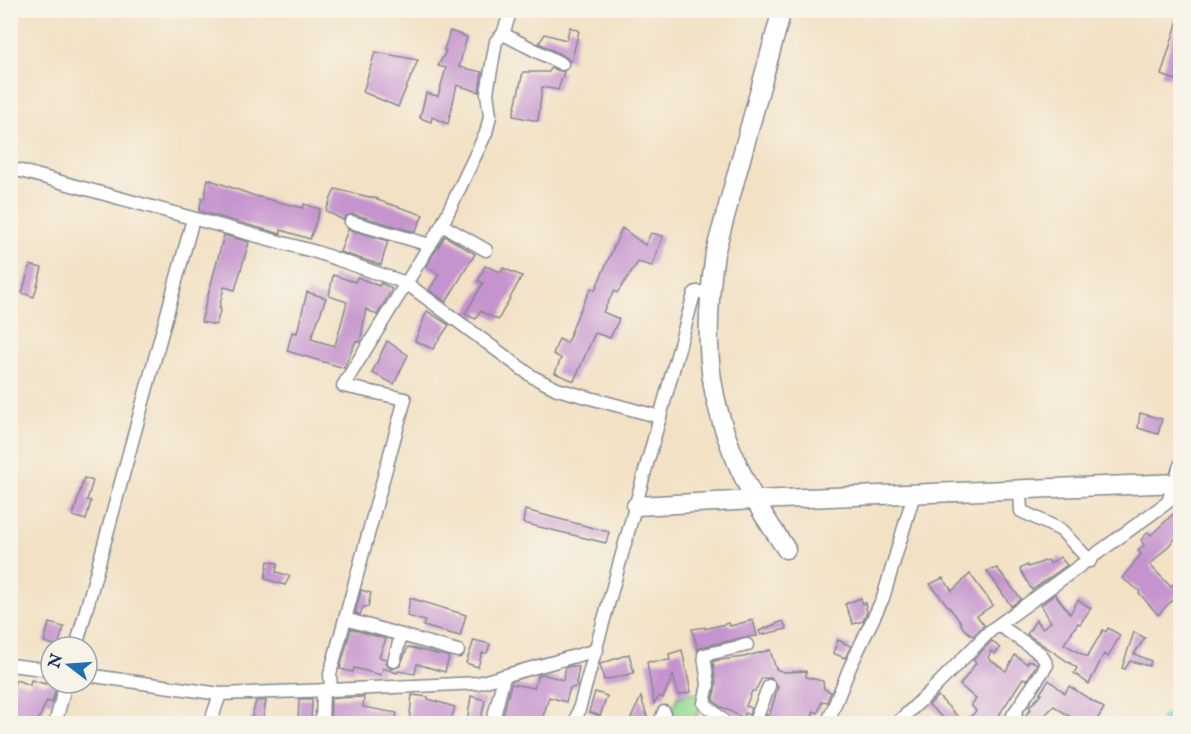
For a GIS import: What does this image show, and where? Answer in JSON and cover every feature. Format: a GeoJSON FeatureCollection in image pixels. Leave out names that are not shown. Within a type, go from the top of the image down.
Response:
{"type":"FeatureCollection","features":[{"type":"Feature","properties":{"kind":"street"},"geometry":{"type":"LineString","coordinates":[[322,723],[330,674],[405,399],[343,387],[442,225],[486,133],[490,116],[487,93],[496,41],[503,34],[512,10]]}},
{"type":"Feature","properties":{"kind":"street"},"geometry":{"type":"LineString","coordinates":[[782,10],[715,253],[709,292],[707,328],[709,367],[717,409],[729,447],[755,500],[786,549]]}},
{"type":"Feature","properties":{"kind":"street"},"geometry":{"type":"LineString","coordinates":[[503,34],[562,64]]}},
{"type":"Feature","properties":{"kind":"street"},"geometry":{"type":"LineString","coordinates":[[10,168],[316,252],[406,283],[541,381],[557,389],[660,417]]}},
{"type":"Feature","properties":{"kind":"street"},"geometry":{"type":"LineString","coordinates":[[79,635],[193,219]]}},
{"type":"Feature","properties":{"kind":"street"},"geometry":{"type":"LineString","coordinates":[[351,222],[430,244]]}},
{"type":"Feature","properties":{"kind":"street"},"geometry":{"type":"LineString","coordinates":[[442,225],[486,250]]}},
{"type":"Feature","properties":{"kind":"street"},"geometry":{"type":"LineString","coordinates":[[575,723],[694,294],[709,292]]}},
{"type":"Feature","properties":{"kind":"street"},"geometry":{"type":"LineString","coordinates":[[896,723],[971,649],[999,625],[1090,561],[1168,502],[1178,483],[1180,465]]}},
{"type":"Feature","properties":{"kind":"street"},"geometry":{"type":"LineString","coordinates":[[636,506],[1178,483]]}},
{"type":"Feature","properties":{"kind":"street"},"geometry":{"type":"LineString","coordinates":[[1020,490],[1021,511],[1061,530],[1090,561]]}},
{"type":"Feature","properties":{"kind":"street"},"geometry":{"type":"LineString","coordinates":[[827,723],[883,598],[914,494]]}},
{"type":"Feature","properties":{"kind":"street"},"geometry":{"type":"LineString","coordinates":[[345,620],[458,651]]}},
{"type":"Feature","properties":{"kind":"street"},"geometry":{"type":"LineString","coordinates":[[999,625],[1041,654],[1047,665],[1013,715],[1021,723]]}},
{"type":"Feature","properties":{"kind":"street"},"geometry":{"type":"LineString","coordinates":[[394,661],[401,635]]}},
{"type":"Feature","properties":{"kind":"street"},"geometry":{"type":"LineString","coordinates":[[727,723],[704,703],[708,685],[704,655],[747,645]]}},
{"type":"Feature","properties":{"kind":"street"},"geometry":{"type":"LineString","coordinates":[[99,677],[220,694],[478,682],[504,677],[597,650]]}},
{"type":"Feature","properties":{"kind":"street"},"geometry":{"type":"LineString","coordinates":[[12,669],[39,670]]}},
{"type":"Feature","properties":{"kind":"street"},"geometry":{"type":"LineString","coordinates":[[492,723],[504,677]]}},
{"type":"Feature","properties":{"kind":"street"},"geometry":{"type":"LineString","coordinates":[[754,723],[769,686]]}},
{"type":"Feature","properties":{"kind":"street"},"geometry":{"type":"LineString","coordinates":[[210,723],[220,694]]}},
{"type":"Feature","properties":{"kind":"street"},"geometry":{"type":"LineString","coordinates":[[55,723],[63,695]]}},
{"type":"Feature","properties":{"kind":"green space"},"geometry":{"type":"Polygon","coordinates":[[[700,694],[698,706],[701,709],[692,723],[671,717],[677,697],[700,694]]]}},
{"type":"Feature","properties":{"kind":"building"},"geometry":{"type":"Polygon","coordinates":[[[1178,20],[1180,20],[1180,68],[1176,80],[1161,75],[1178,20]]]}},
{"type":"Feature","properties":{"kind":"building"},"geometry":{"type":"Polygon","coordinates":[[[570,27],[579,31],[571,62],[539,43],[545,34],[566,40],[570,27]]]}},
{"type":"Feature","properties":{"kind":"building"},"geometry":{"type":"Polygon","coordinates":[[[450,31],[467,37],[459,67],[482,72],[479,92],[457,85],[448,124],[432,117],[431,122],[420,118],[426,93],[438,96],[446,68],[438,66],[446,51],[444,50],[450,31]]]}},
{"type":"Feature","properties":{"kind":"building"},"geometry":{"type":"Polygon","coordinates":[[[375,52],[418,60],[398,107],[363,92],[375,52]]]}},
{"type":"Feature","properties":{"kind":"building"},"geometry":{"type":"Polygon","coordinates":[[[551,68],[564,72],[558,90],[542,87],[538,121],[513,116],[523,72],[549,72],[551,68]]]}},
{"type":"Feature","properties":{"kind":"building"},"geometry":{"type":"Polygon","coordinates":[[[208,179],[255,196],[303,208],[304,204],[320,209],[310,239],[281,230],[281,234],[199,211],[208,179]]]}},
{"type":"Feature","properties":{"kind":"building"},"geometry":{"type":"Polygon","coordinates":[[[335,189],[378,199],[423,215],[415,232],[353,214],[346,216],[343,220],[326,211],[335,189]]]}},
{"type":"Feature","properties":{"kind":"building"},"geometry":{"type":"Polygon","coordinates":[[[622,228],[645,245],[651,233],[663,236],[652,266],[638,262],[617,293],[614,291],[603,312],[619,319],[610,338],[595,333],[574,381],[555,373],[561,358],[553,354],[559,339],[567,343],[578,314],[591,288],[595,290],[622,228]]]}},
{"type":"Feature","properties":{"kind":"building"},"geometry":{"type":"Polygon","coordinates":[[[348,229],[388,241],[381,265],[340,252],[348,229]]]}},
{"type":"Feature","properties":{"kind":"building"},"geometry":{"type":"Polygon","coordinates":[[[224,235],[249,242],[235,290],[224,287],[216,325],[201,322],[224,235]]]}},
{"type":"Feature","properties":{"kind":"building"},"geometry":{"type":"Polygon","coordinates":[[[445,236],[475,254],[446,302],[429,290],[439,274],[426,267],[445,236]]]}},
{"type":"Feature","properties":{"kind":"building"},"geometry":{"type":"Polygon","coordinates":[[[30,265],[42,268],[34,297],[22,293],[30,265]]]}},
{"type":"Feature","properties":{"kind":"building"},"geometry":{"type":"Polygon","coordinates":[[[485,266],[501,272],[503,268],[522,276],[498,320],[480,311],[476,319],[465,314],[483,283],[478,281],[485,266]]]}},
{"type":"Feature","properties":{"kind":"building"},"geometry":{"type":"Polygon","coordinates":[[[333,275],[355,282],[357,277],[379,286],[381,283],[392,289],[377,315],[366,309],[360,343],[356,341],[344,368],[287,351],[292,332],[297,333],[307,292],[326,298],[311,339],[335,346],[347,302],[329,296],[333,275]]]}},
{"type":"Feature","properties":{"kind":"building"},"geometry":{"type":"Polygon","coordinates":[[[427,311],[449,325],[433,349],[415,341],[427,311]]]}},
{"type":"Feature","properties":{"kind":"building"},"geometry":{"type":"Polygon","coordinates":[[[387,341],[408,355],[394,384],[372,373],[387,341]]]}},
{"type":"Feature","properties":{"kind":"building"},"geometry":{"type":"Polygon","coordinates":[[[1140,413],[1162,419],[1158,434],[1138,428],[1140,413]]]}},
{"type":"Feature","properties":{"kind":"building"},"geometry":{"type":"Polygon","coordinates":[[[84,478],[93,481],[87,500],[91,501],[86,520],[73,516],[84,478]]]}},
{"type":"Feature","properties":{"kind":"building"},"geometry":{"type":"Polygon","coordinates":[[[525,510],[609,532],[606,543],[523,523],[525,510]]]}},
{"type":"Feature","properties":{"kind":"building"},"geometry":{"type":"Polygon","coordinates":[[[1173,514],[1180,521],[1180,541],[1176,538],[1150,565],[1171,587],[1173,584],[1180,592],[1158,615],[1139,593],[1140,591],[1122,578],[1141,554],[1138,551],[1144,545],[1141,540],[1148,532],[1151,535],[1173,514]]]}},
{"type":"Feature","properties":{"kind":"building"},"geometry":{"type":"Polygon","coordinates":[[[1060,557],[1067,565],[1032,590],[1020,569],[1048,560],[1050,564],[1060,557]]]}},
{"type":"Feature","properties":{"kind":"building"},"geometry":{"type":"Polygon","coordinates":[[[268,561],[278,563],[276,572],[290,576],[285,585],[265,579],[268,561]]]}},
{"type":"Feature","properties":{"kind":"building"},"geometry":{"type":"Polygon","coordinates":[[[997,568],[1021,599],[1011,606],[987,571],[997,568]]]}},
{"type":"Feature","properties":{"kind":"building"},"geometry":{"type":"Polygon","coordinates":[[[970,574],[993,605],[977,616],[984,625],[973,636],[963,628],[960,621],[930,584],[943,578],[952,591],[970,574]]]}},
{"type":"Feature","properties":{"kind":"building"},"geometry":{"type":"Polygon","coordinates":[[[361,590],[371,593],[368,607],[363,607],[360,615],[355,613],[361,590]]]}},
{"type":"Feature","properties":{"kind":"building"},"geometry":{"type":"Polygon","coordinates":[[[1055,594],[1070,614],[1078,600],[1091,608],[1064,644],[1087,657],[1103,630],[1106,632],[1108,628],[1120,635],[1108,657],[1104,654],[1089,684],[1074,673],[1077,668],[1027,634],[1036,620],[1042,628],[1051,622],[1041,605],[1055,594]]]}},
{"type":"Feature","properties":{"kind":"building"},"geometry":{"type":"Polygon","coordinates":[[[410,598],[466,615],[460,636],[423,626],[425,621],[407,616],[410,598]]]}},
{"type":"Feature","properties":{"kind":"building"},"geometry":{"type":"Polygon","coordinates":[[[861,598],[867,612],[863,621],[853,624],[845,604],[861,598]]]}},
{"type":"Feature","properties":{"kind":"building"},"geometry":{"type":"Polygon","coordinates":[[[753,620],[757,636],[702,647],[698,650],[692,629],[705,627],[705,629],[729,623],[730,626],[753,620]]]}},
{"type":"Feature","properties":{"kind":"building"},"geometry":{"type":"Polygon","coordinates":[[[783,621],[787,629],[761,635],[759,631],[783,621]]]}},
{"type":"Feature","properties":{"kind":"building"},"geometry":{"type":"Polygon","coordinates":[[[49,623],[64,627],[61,635],[46,635],[49,623]]]}},
{"type":"Feature","properties":{"kind":"building"},"geometry":{"type":"Polygon","coordinates":[[[351,629],[386,639],[379,657],[386,659],[386,664],[391,669],[400,666],[408,647],[449,657],[445,672],[417,664],[415,674],[398,671],[397,673],[383,668],[381,675],[354,668],[353,672],[340,669],[351,629]]]}},
{"type":"Feature","properties":{"kind":"building"},"geometry":{"type":"Polygon","coordinates":[[[1134,632],[1145,638],[1134,654],[1151,661],[1149,666],[1130,661],[1125,669],[1122,668],[1134,632]]]}},
{"type":"Feature","properties":{"kind":"building"},"geometry":{"type":"Polygon","coordinates":[[[474,640],[490,644],[487,653],[482,653],[478,667],[466,663],[474,640]]]}},
{"type":"Feature","properties":{"kind":"building"},"geometry":{"type":"Polygon","coordinates":[[[838,640],[851,646],[845,658],[833,653],[838,640]]]}},
{"type":"Feature","properties":{"kind":"building"},"geometry":{"type":"Polygon","coordinates":[[[992,641],[1000,648],[995,654],[991,651],[988,658],[1006,671],[1015,655],[1027,664],[1028,661],[1032,661],[1037,664],[1027,680],[1023,678],[999,715],[1008,723],[964,723],[976,711],[971,705],[976,699],[960,685],[976,663],[973,660],[992,641]]]}},
{"type":"Feature","properties":{"kind":"building"},"geometry":{"type":"Polygon","coordinates":[[[682,650],[691,692],[678,695],[673,675],[663,698],[659,696],[654,704],[647,662],[670,660],[669,654],[682,650]]]}},
{"type":"Feature","properties":{"kind":"building"},"geometry":{"type":"Polygon","coordinates":[[[770,650],[776,669],[784,672],[806,671],[806,677],[823,681],[824,689],[831,692],[827,702],[822,701],[818,713],[814,711],[810,723],[763,723],[766,715],[769,716],[778,687],[771,678],[762,678],[755,691],[752,691],[746,706],[751,708],[749,715],[745,713],[744,718],[721,707],[713,700],[716,684],[713,661],[744,657],[770,650]]]}},
{"type":"Feature","properties":{"kind":"building"},"geometry":{"type":"Polygon","coordinates":[[[629,654],[634,673],[604,680],[600,664],[629,654]]]}},
{"type":"Feature","properties":{"kind":"building"},"geometry":{"type":"Polygon","coordinates":[[[566,667],[579,667],[577,687],[570,688],[566,702],[549,697],[541,723],[501,723],[511,684],[534,688],[538,675],[543,674],[563,680],[566,667]]]}},
{"type":"Feature","properties":{"kind":"building"},"geometry":{"type":"Polygon","coordinates":[[[16,680],[30,685],[31,680],[39,682],[39,695],[54,695],[52,703],[47,701],[37,723],[26,723],[10,719],[10,695],[16,680]]]}},
{"type":"Feature","properties":{"kind":"building"},"geometry":{"type":"Polygon","coordinates":[[[1049,680],[1065,693],[1069,686],[1104,708],[1095,723],[1079,723],[1054,706],[1037,723],[1029,723],[1025,716],[1031,709],[1029,707],[1042,694],[1040,693],[1049,680]]]}},
{"type":"Feature","properties":{"kind":"building"},"geometry":{"type":"Polygon","coordinates":[[[595,692],[607,696],[600,716],[589,712],[595,692]]]}},
{"type":"Feature","properties":{"kind":"building"},"geometry":{"type":"Polygon","coordinates":[[[412,695],[428,697],[428,699],[455,707],[450,723],[425,719],[424,723],[409,723],[412,695]]]}},
{"type":"Feature","properties":{"kind":"building"},"geometry":{"type":"Polygon","coordinates":[[[471,696],[485,700],[480,723],[467,723],[471,696]]]}},
{"type":"Feature","properties":{"kind":"building"},"geometry":{"type":"Polygon","coordinates":[[[938,696],[964,723],[941,723],[944,719],[929,705],[938,696]]]}},
{"type":"Feature","properties":{"kind":"building"},"geometry":{"type":"Polygon","coordinates":[[[364,697],[363,707],[397,713],[395,723],[330,723],[331,698],[364,697]]]}},
{"type":"Feature","properties":{"kind":"building"},"geometry":{"type":"Polygon","coordinates":[[[641,697],[647,716],[643,723],[631,718],[641,697]]]}},
{"type":"Feature","properties":{"kind":"building"},"geometry":{"type":"Polygon","coordinates":[[[299,699],[312,699],[311,723],[298,723],[299,699]]]}},
{"type":"Feature","properties":{"kind":"building"},"geometry":{"type":"Polygon","coordinates":[[[256,701],[266,701],[262,723],[250,723],[256,701]]]}},
{"type":"Feature","properties":{"kind":"waterway"},"geometry":{"type":"LineString","coordinates":[[1168,724],[1180,719]]}}]}
